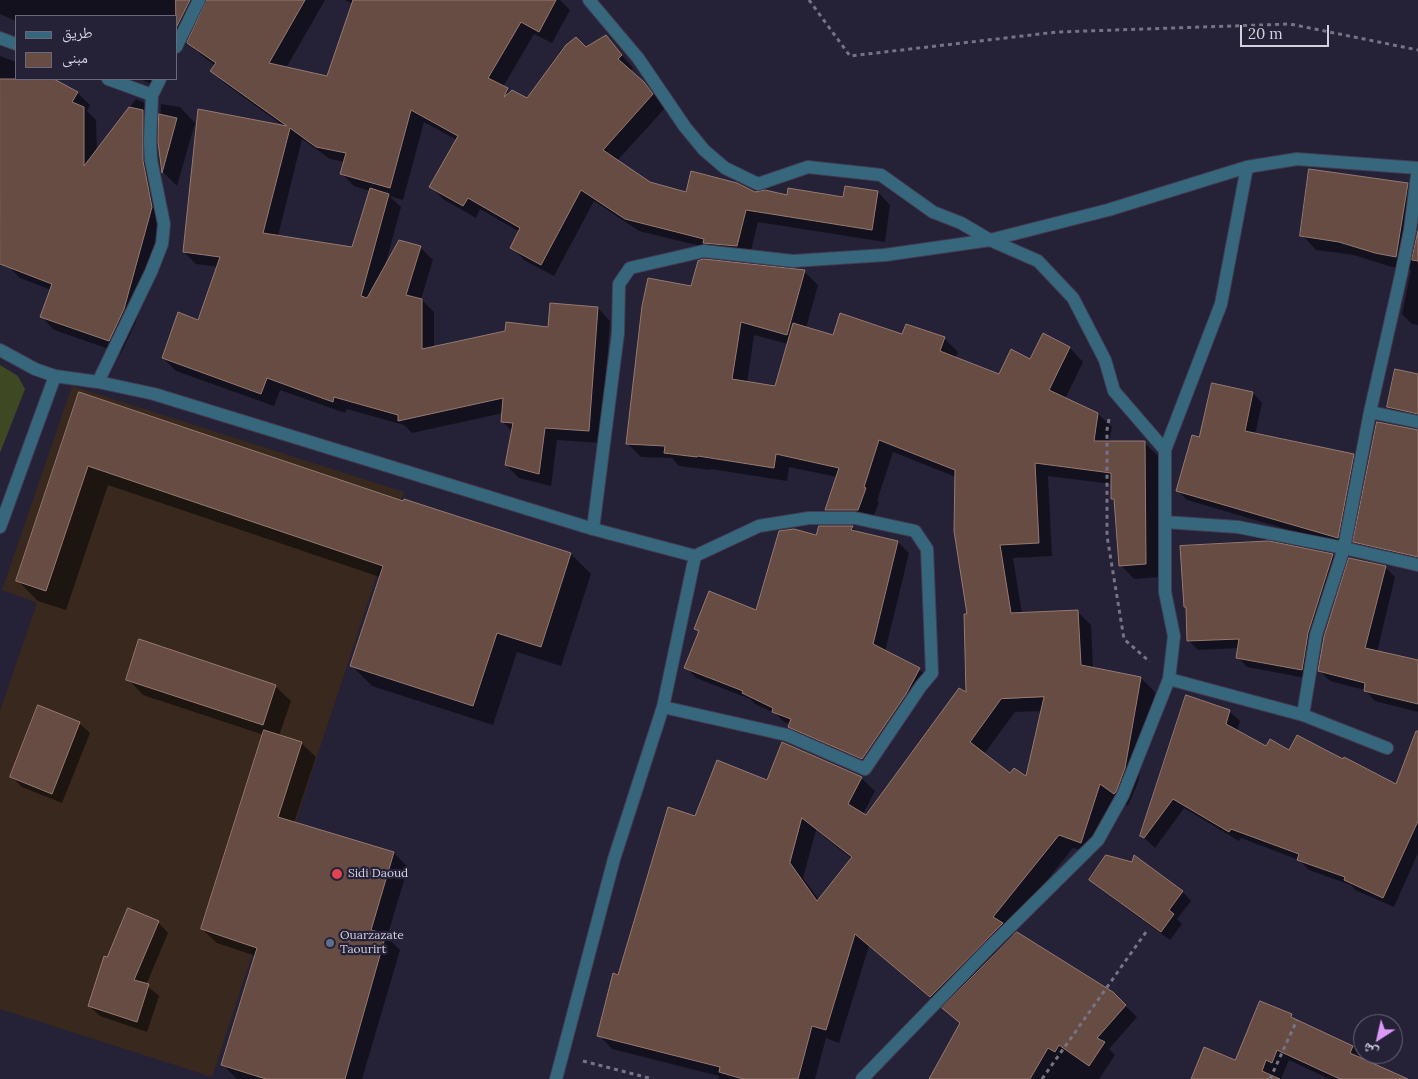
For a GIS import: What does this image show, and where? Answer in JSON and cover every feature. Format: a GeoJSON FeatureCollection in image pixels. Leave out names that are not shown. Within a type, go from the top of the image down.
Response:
{"type":"FeatureCollection","features":[{"type":"Feature","properties":{"kind":"street"},"geometry":{"type":"LineString","coordinates":[[178,43],[199,0]]}},
{"type":"Feature","properties":{"kind":"street"},"geometry":{"type":"LineString","coordinates":[[589,0],[638,58],[685,127],[704,150],[725,168],[758,184],[808,168],[881,174],[933,212],[961,223],[990,240],[1038,261],[1073,298],[1105,360],[1114,391],[1165,450]]}},
{"type":"Feature","properties":{"kind":"street"},"geometry":{"type":"LineString","coordinates":[[0,38],[15,44]]}},
{"type":"Feature","properties":{"kind":"street"},"geometry":{"type":"LineString","coordinates":[[111,80],[152,95]]}},
{"type":"Feature","properties":{"kind":"street"},"geometry":{"type":"LineString","coordinates":[[98,382],[152,272],[162,244],[164,224],[151,160],[152,95],[160,80]]}},
{"type":"Feature","properties":{"kind":"street"},"geometry":{"type":"LineString","coordinates":[[593,529],[618,333],[619,284],[630,268],[704,251],[793,261],[884,255],[990,240],[1108,210],[1247,167],[1297,159],[1418,168],[1408,239],[1370,412],[1344,548],[1316,635],[1303,715]]}},
{"type":"Feature","properties":{"kind":"street"},"geometry":{"type":"LineString","coordinates":[[862,1079],[989,948],[1098,840],[1123,795],[1169,679],[1174,636],[1165,592],[1165,450],[1221,304],[1247,167]]}},
{"type":"Feature","properties":{"kind":"street"},"geometry":{"type":"LineString","coordinates":[[0,350],[35,369],[56,376],[98,382],[154,394],[593,529],[695,556],[759,526],[809,518],[855,518],[915,531],[927,549],[932,673],[921,686],[865,769],[787,735],[663,707]]}},
{"type":"Feature","properties":{"kind":"street"},"geometry":{"type":"LineString","coordinates":[[0,527],[56,376]]}},
{"type":"Feature","properties":{"kind":"street"},"geometry":{"type":"LineString","coordinates":[[1370,412],[1418,422]]}},
{"type":"Feature","properties":{"kind":"street"},"geometry":{"type":"LineString","coordinates":[[1165,522],[1238,527],[1418,565]]}},
{"type":"Feature","properties":{"kind":"street"},"geometry":{"type":"LineString","coordinates":[[556,1079],[614,859],[663,707],[695,556]]}},
{"type":"Feature","properties":{"kind":"street"},"geometry":{"type":"LineString","coordinates":[[1169,679],[1303,715],[1387,748]]}},
{"type":"Feature","properties":{"kind":"path"},"geometry":{"type":"LineString","coordinates":[[809,0],[850,56],[1057,32],[1290,24],[1418,50]]}},
{"type":"Feature","properties":{"kind":"path"},"geometry":{"type":"LineString","coordinates":[[1114,391],[1107,430],[1107,536],[1124,639],[1169,679]]}},
{"type":"Feature","properties":{"kind":"path"},"geometry":{"type":"LineString","coordinates":[[1042,1079],[1146,932]]}},
{"type":"Feature","properties":{"kind":"path"},"geometry":{"type":"LineString","coordinates":[[1270,1079],[1297,1020]]}},
{"type":"Feature","properties":{"kind":"path"},"geometry":{"type":"LineString","coordinates":[[562,1055],[653,1079]]}},
{"type":"Feature","properties":{"kind":"shaded area"},"geometry":{"type":"Polygon","coordinates":[[[72,386],[404,492],[212,1077],[0,1009],[0,711],[37,603],[2,590],[72,386]]]}},
{"type":"Feature","properties":{"kind":"green space"},"geometry":{"type":"Polygon","coordinates":[[[0,365],[18,376],[25,389],[0,453],[0,365]]]}},
{"type":"Feature","properties":{"kind":"building"},"geometry":{"type":"Polygon","coordinates":[[[176,0],[190,0],[178,24],[178,15],[176,15],[176,0]]]}},
{"type":"Feature","properties":{"kind":"building"},"geometry":{"type":"Polygon","coordinates":[[[207,0],[305,0],[269,63],[327,76],[353,0],[556,0],[539,32],[521,22],[488,78],[508,88],[504,97],[512,90],[527,98],[566,45],[576,37],[586,47],[606,35],[622,55],[618,59],[644,82],[653,94],[603,150],[650,182],[686,192],[691,171],[737,183],[755,192],[765,190],[787,195],[788,188],[843,197],[845,186],[878,191],[872,230],[746,210],[737,246],[703,243],[704,239],[625,219],[581,190],[541,265],[510,248],[520,228],[468,198],[463,206],[429,187],[458,136],[411,110],[390,188],[340,174],[346,153],[316,147],[290,128],[263,233],[352,247],[370,188],[389,194],[361,296],[367,298],[399,240],[421,246],[406,295],[422,299],[422,349],[505,331],[506,322],[548,327],[550,303],[598,307],[589,431],[545,428],[539,474],[505,465],[513,423],[501,422],[503,398],[398,421],[398,415],[334,397],[333,402],[267,378],[261,394],[162,358],[178,312],[198,320],[220,257],[183,252],[198,109],[287,126],[210,71],[216,63],[187,43],[207,0]]]}},
{"type":"Feature","properties":{"kind":"building"},"geometry":{"type":"Polygon","coordinates":[[[0,79],[56,80],[78,92],[72,102],[84,107],[84,166],[129,107],[143,110],[143,161],[152,207],[124,309],[109,341],[40,317],[52,284],[0,264],[0,79]]]}},
{"type":"Feature","properties":{"kind":"building"},"geometry":{"type":"Polygon","coordinates":[[[159,114],[177,118],[162,173],[158,142],[159,114]]]}},
{"type":"Feature","properties":{"kind":"building"},"geometry":{"type":"Polygon","coordinates":[[[1309,169],[1408,183],[1396,257],[1339,242],[1300,236],[1309,169]]]}},
{"type":"Feature","properties":{"kind":"building"},"geometry":{"type":"Polygon","coordinates":[[[1418,231],[1418,261],[1412,260],[1418,231]]]}},
{"type":"Feature","properties":{"kind":"building"},"geometry":{"type":"Polygon","coordinates":[[[704,259],[805,270],[787,335],[741,322],[732,379],[775,386],[793,323],[833,335],[840,313],[902,334],[906,324],[945,337],[940,351],[999,374],[1011,349],[1030,359],[1043,333],[1070,347],[1049,390],[1098,413],[1094,441],[1145,441],[1146,564],[1119,566],[1114,499],[1111,499],[1111,473],[1035,463],[1039,543],[1000,545],[1011,613],[1078,610],[1081,665],[1141,677],[1125,768],[1116,792],[1114,794],[1100,784],[1081,843],[1059,835],[993,917],[1003,923],[930,997],[855,934],[826,1030],[812,1026],[798,1079],[743,1079],[719,1072],[720,1067],[597,1036],[613,973],[618,975],[668,807],[695,816],[717,760],[767,780],[782,742],[862,777],[848,804],[866,815],[959,688],[966,692],[964,614],[967,614],[954,531],[955,470],[879,440],[858,510],[825,510],[839,468],[776,454],[774,468],[698,456],[664,453],[665,446],[626,444],[642,306],[648,278],[691,286],[698,261],[704,259]],[[1044,697],[1001,699],[970,742],[1010,773],[1014,768],[1026,776],[1044,697]],[[802,818],[790,863],[817,901],[852,857],[802,818]]]}},
{"type":"Feature","properties":{"kind":"building"},"geometry":{"type":"Polygon","coordinates":[[[1395,369],[1418,374],[1418,414],[1387,407],[1395,369]]]}},
{"type":"Feature","properties":{"kind":"building"},"geometry":{"type":"Polygon","coordinates":[[[1212,383],[1253,392],[1245,431],[1354,454],[1338,538],[1176,491],[1192,435],[1199,437],[1212,383]]]}},
{"type":"Feature","properties":{"kind":"building"},"geometry":{"type":"Polygon","coordinates":[[[79,392],[403,501],[404,499],[571,553],[541,647],[497,633],[473,706],[350,666],[383,566],[88,466],[46,591],[16,581],[79,392]]]}},
{"type":"Feature","properties":{"kind":"building"},"geometry":{"type":"Polygon","coordinates":[[[1377,422],[1418,430],[1418,557],[1353,542],[1377,422]]]}},
{"type":"Feature","properties":{"kind":"building"},"geometry":{"type":"Polygon","coordinates":[[[819,526],[853,526],[851,530],[898,541],[873,644],[920,668],[906,694],[862,759],[788,727],[791,719],[772,712],[773,708],[742,693],[743,691],[684,668],[699,631],[694,629],[709,591],[756,610],[779,531],[794,529],[816,535],[819,526]]]}},
{"type":"Feature","properties":{"kind":"building"},"geometry":{"type":"Polygon","coordinates":[[[1269,541],[1333,554],[1308,633],[1302,670],[1236,658],[1239,639],[1187,641],[1186,607],[1184,607],[1180,546],[1269,541]]]}},
{"type":"Feature","properties":{"kind":"building"},"geometry":{"type":"Polygon","coordinates":[[[1349,558],[1386,566],[1365,648],[1418,660],[1418,704],[1364,691],[1365,683],[1318,671],[1324,637],[1349,558]]]}},
{"type":"Feature","properties":{"kind":"building"},"geometry":{"type":"Polygon","coordinates":[[[139,639],[276,685],[263,725],[126,680],[139,639]]]}},
{"type":"Feature","properties":{"kind":"building"},"geometry":{"type":"Polygon","coordinates":[[[1186,695],[1230,710],[1226,724],[1266,746],[1270,739],[1289,750],[1297,735],[1396,784],[1416,731],[1418,731],[1418,821],[1383,898],[1344,880],[1345,877],[1297,860],[1299,854],[1231,829],[1229,832],[1173,799],[1144,838],[1140,836],[1186,695]]]}},
{"type":"Feature","properties":{"kind":"building"},"geometry":{"type":"Polygon","coordinates":[[[38,705],[80,722],[52,794],[10,777],[38,705]]]}},
{"type":"Feature","properties":{"kind":"building"},"geometry":{"type":"Polygon","coordinates":[[[264,730],[302,742],[278,817],[394,852],[371,930],[386,934],[345,1079],[266,1079],[221,1065],[257,948],[201,929],[264,730]]]}},
{"type":"Feature","properties":{"kind":"building"},"geometry":{"type":"Polygon","coordinates":[[[1106,855],[1132,862],[1134,855],[1183,891],[1169,910],[1174,914],[1161,932],[1089,880],[1106,855]]]}},
{"type":"Feature","properties":{"kind":"building"},"geometry":{"type":"Polygon","coordinates":[[[128,908],[159,921],[134,980],[149,984],[137,1022],[88,1006],[104,956],[107,957],[128,908]]]}},
{"type":"Feature","properties":{"kind":"building"},"geometry":{"type":"Polygon","coordinates":[[[1017,932],[1113,992],[1126,1005],[1097,1038],[1105,1042],[1089,1066],[1059,1045],[1055,1052],[1048,1048],[1030,1079],[929,1079],[960,1023],[942,1008],[1017,932]]]}},
{"type":"Feature","properties":{"kind":"building"},"geometry":{"type":"Polygon","coordinates":[[[1260,1001],[1292,1014],[1291,1017],[1353,1046],[1350,1053],[1353,1054],[1353,1064],[1375,1064],[1408,1079],[1340,1079],[1277,1050],[1272,1063],[1266,1060],[1262,1071],[1280,1079],[1191,1079],[1204,1047],[1235,1060],[1260,1001]]]}},
{"type":"Feature","properties":{"kind":"place","name":"Sidi Daoud"},"geometry":{"type":"Point","coordinates":[337,874]}},
{"type":"Feature","properties":{"kind":"place","name":"Ouarzazate Taourirt"},"geometry":{"type":"Point","coordinates":[330,943]}}]}
